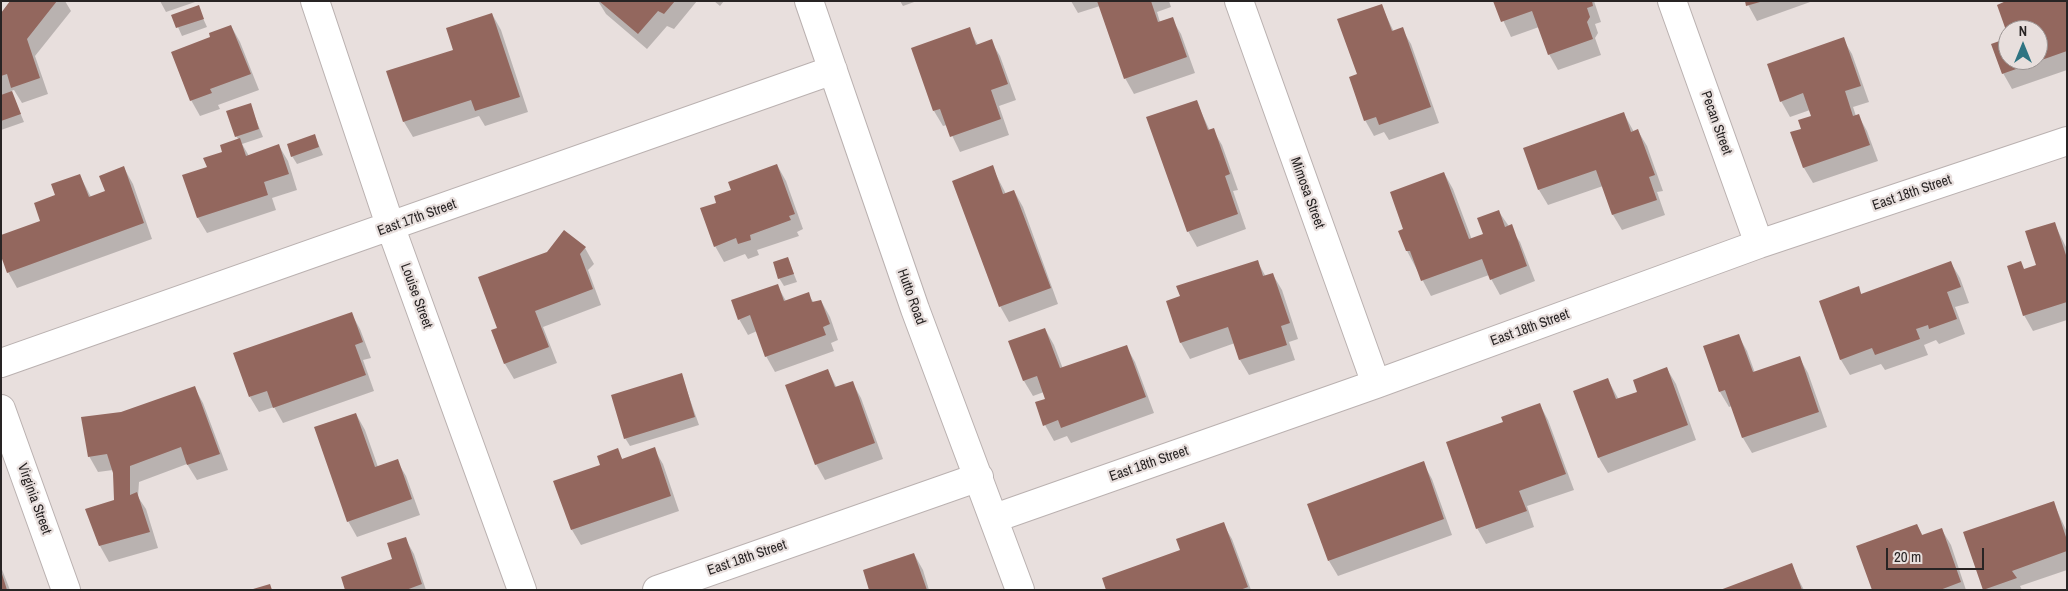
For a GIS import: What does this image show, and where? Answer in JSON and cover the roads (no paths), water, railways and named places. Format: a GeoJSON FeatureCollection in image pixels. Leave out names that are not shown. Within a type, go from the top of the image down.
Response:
{"type":"FeatureCollection","features":[{"type":"Feature","properties":{"kind":"street","name":"Louise Street"},"geometry":{"type":"LineString","coordinates":[[315,1],[391,228],[522,590]]}},
{"type":"Feature","properties":{"kind":"street","name":"Hutto Road"},"geometry":{"type":"LineString","coordinates":[[809,1],[915,309],[995,518],[1020,590]]}},
{"type":"Feature","properties":{"kind":"street","name":"Mimosa Street"},"geometry":{"type":"LineString","coordinates":[[1239,1],[1376,384]]}},
{"type":"Feature","properties":{"kind":"street","name":"Pecan Street"},"geometry":{"type":"LineString","coordinates":[[1672,1],[1759,244]]}},
{"type":"Feature","properties":{"kind":"street","name":"East 17th Street"},"geometry":{"type":"LineString","coordinates":[[1,363],[391,228],[833,70]]}},
{"type":"Feature","properties":{"kind":"street","name":"East 18th Street"},"geometry":{"type":"LineString","coordinates":[[995,518],[1376,384],[1759,244],[2067,141]]}},
{"type":"Feature","properties":{"kind":"street","name":"Virginia Street"},"geometry":{"type":"LineString","coordinates":[[1,409],[66,590]]}},
{"type":"Feature","properties":{"kind":"street","name":"East 18th Street"},"geometry":{"type":"LineString","coordinates":[[657,590],[979,477]]}}]}
